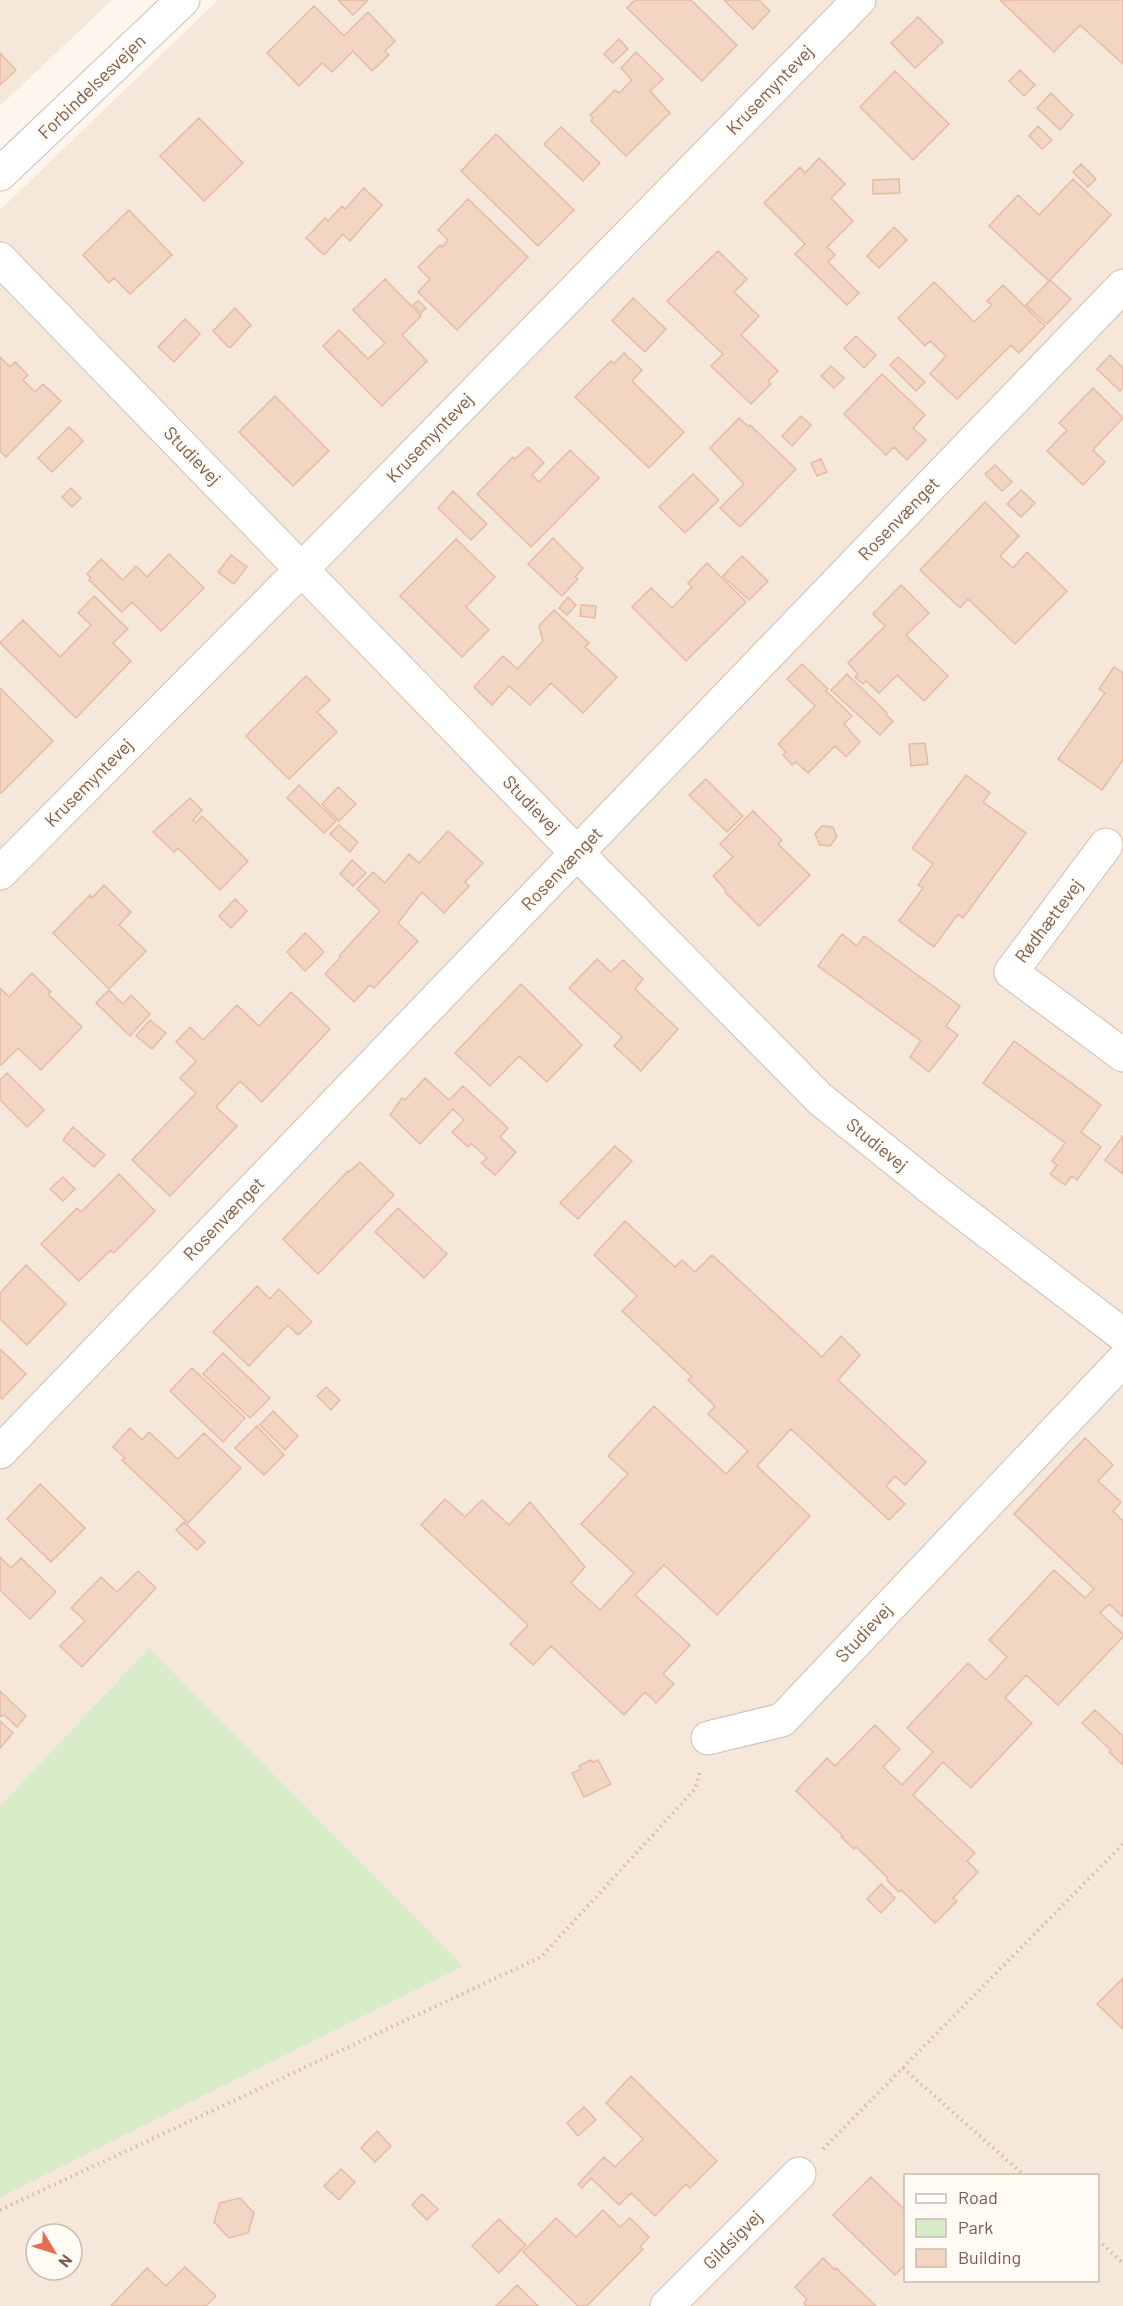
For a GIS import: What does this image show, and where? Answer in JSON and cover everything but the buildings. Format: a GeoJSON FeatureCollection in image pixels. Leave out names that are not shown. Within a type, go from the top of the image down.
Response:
{"type":"FeatureCollection","features":[{"type":"Feature","properties":{"kind":"street","name":"Forbindelsesvejen"},"geometry":{"type":"LineString","coordinates":[[0,174],[183,0]]}},
{"type":"Feature","properties":{"kind":"street","name":"Krusemyntevej"},"geometry":{"type":"LineString","coordinates":[[0,873],[302,569],[859,0]]}},
{"type":"Feature","properties":{"kind":"street","name":"Studievej"},"geometry":{"type":"LineString","coordinates":[[0,259],[577,853],[820,1098],[940,1195],[1123,1335]]}},
{"type":"Feature","properties":{"kind":"street","name":"Rosenvænget"},"geometry":{"type":"LineString","coordinates":[[0,1452],[1123,286]]}},
{"type":"Feature","properties":{"kind":"street","name":"Rødhættevej"},"geometry":{"type":"LineString","coordinates":[[1106,845],[1011,972],[1123,1055]]}},
{"type":"Feature","properties":{"kind":"street","name":"Studievej"},"geometry":{"type":"LineString","coordinates":[[708,1738],[782,1720],[1123,1360]]}},
{"type":"Feature","properties":{"kind":"street","name":"Gildsigvej"},"geometry":{"type":"LineString","coordinates":[[667,2306],[799,2174]]}},
{"type":"Feature","properties":{"kind":"path"},"geometry":{"type":"LineString","coordinates":[[0,2210],[541,1958],[695,1789],[708,1738]]}},
{"type":"Feature","properties":{"kind":"path"},"geometry":{"type":"LineString","coordinates":[[799,2174],[1123,1844]]}},
{"type":"Feature","properties":{"kind":"path"},"geometry":{"type":"LineString","coordinates":[[903,2068],[1024,2174]]}},
{"type":"Feature","properties":{"kind":"path"},"geometry":{"type":"LineString","coordinates":[[1099,2241],[1123,2263]]}},
{"type":"Feature","properties":{"kind":"shaded area"},"geometry":{"type":"Polygon","coordinates":[[[0,0],[112,0],[0,106],[0,0]]]}},
{"type":"Feature","properties":{"kind":"shaded area"},"geometry":{"type":"Polygon","coordinates":[[[218,0],[1123,0],[1123,2306],[0,2306],[0,210],[218,0]]]}},
{"type":"Feature","properties":{"kind":"green space"},"geometry":{"type":"Polygon","coordinates":[[[149,1648],[463,1966],[0,2197],[0,1806],[149,1648]]]}}]}
